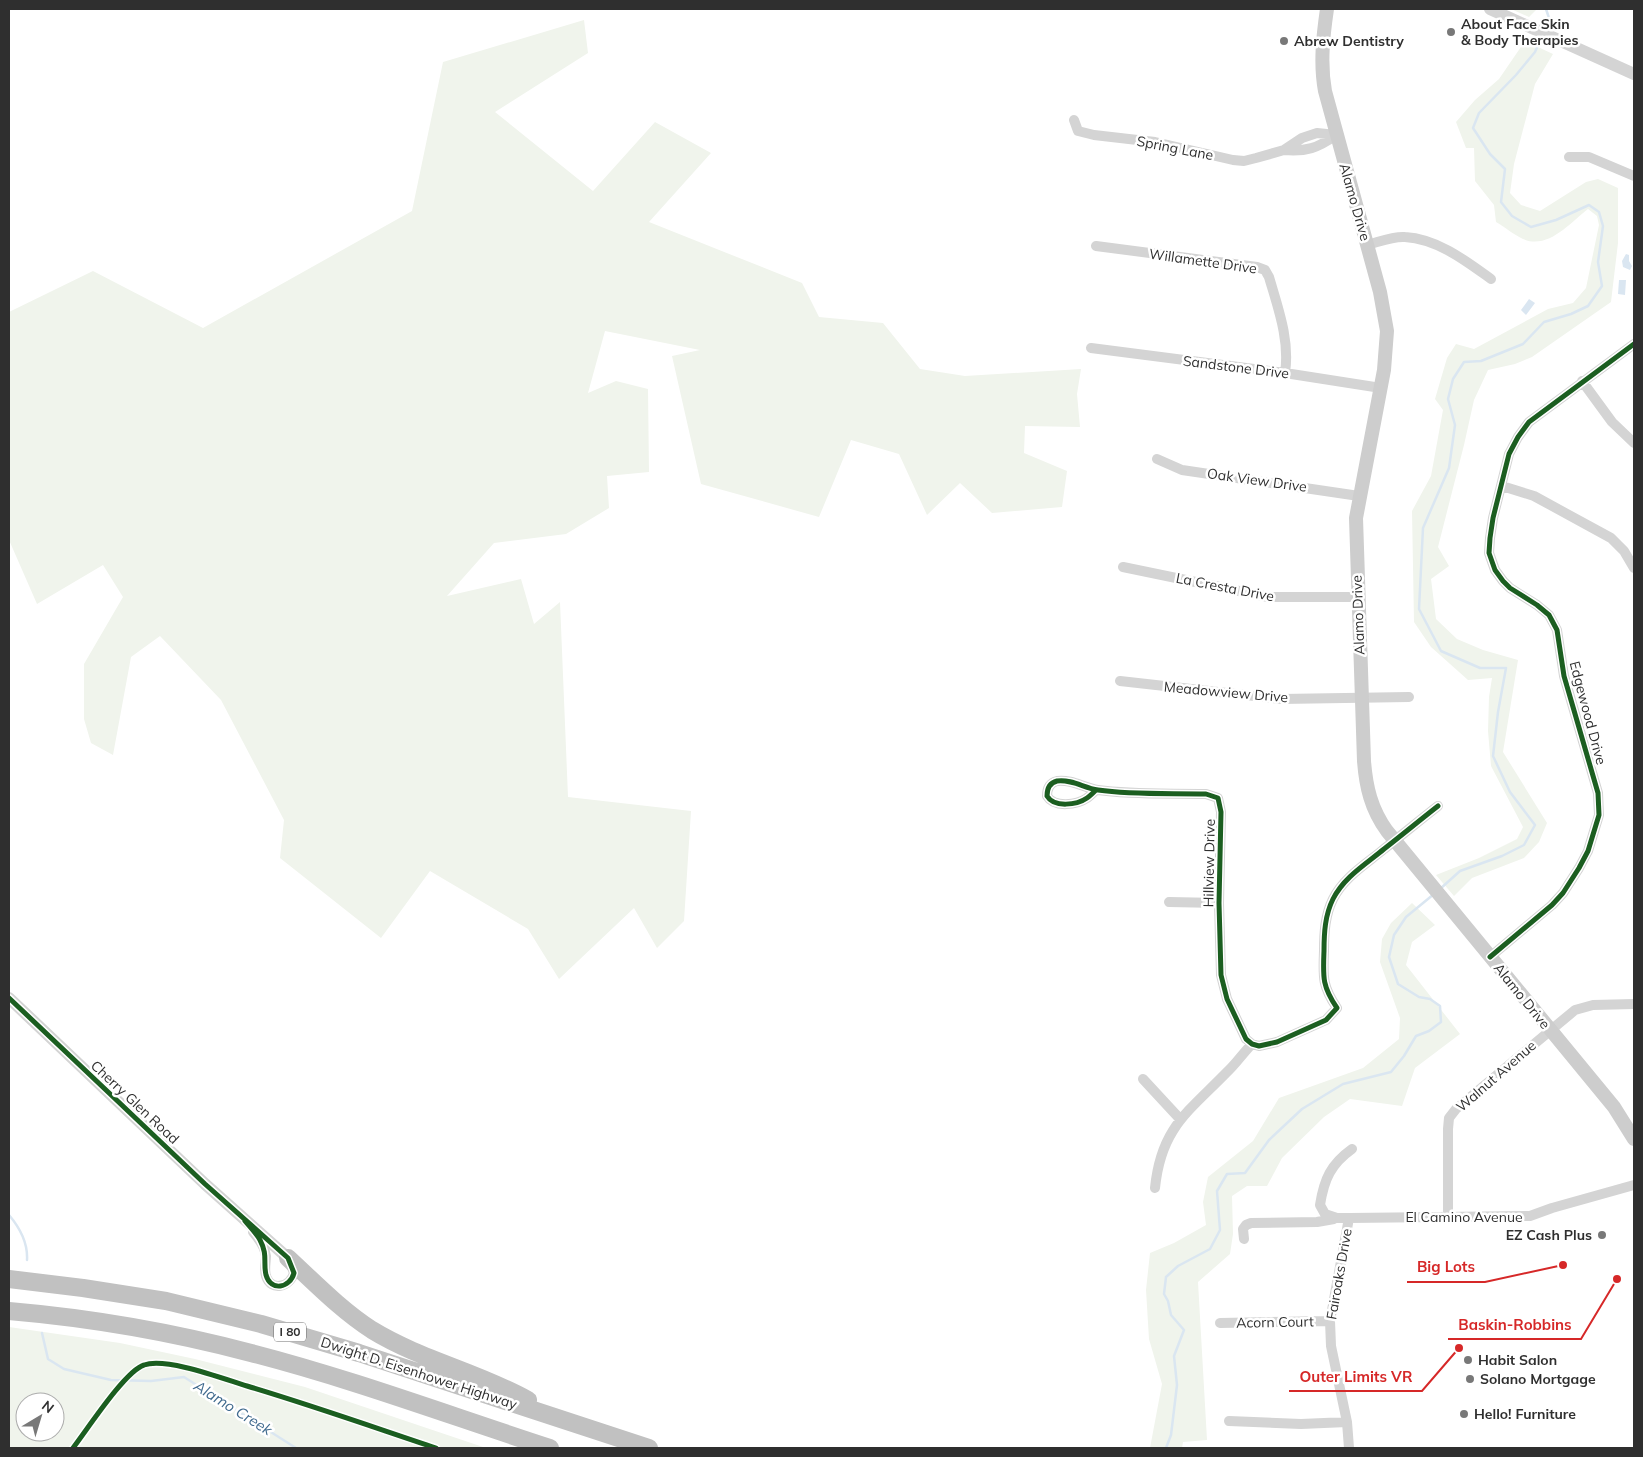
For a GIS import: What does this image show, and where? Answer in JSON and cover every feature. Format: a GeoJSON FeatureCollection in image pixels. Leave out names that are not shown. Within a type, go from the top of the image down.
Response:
{"type":"FeatureCollection","features":[{"type":"Feature","properties":{"kind":"highway"},"geometry":{"type":"LineString","coordinates":[[288,1258],[355,1319],[374,1331],[512,1391],[563,1420]]}},
{"type":"Feature","properties":{"kind":"highway","name":"Dwight D. Eisenhower Highway"},"geometry":{"type":"LineString","coordinates":[[9,1279],[166,1301],[262,1324],[359,1353],[649,1448]]}},
{"type":"Feature","properties":{"kind":"highway","name":"I 80"},"geometry":{"type":"LineString","coordinates":[[9,1311],[116,1324],[195,1339],[252,1353],[352,1383],[550,1448]]}},
{"type":"Feature","properties":{"kind":"main road","name":"Alamo Drive"},"geometry":{"type":"LineString","coordinates":[[1328,9],[1323,40],[1323,76],[1327,102],[1385,316],[1387,349],[1359,496],[1356,525],[1361,697],[1365,778],[1368,792],[1374,811],[1394,841],[1614,1107],[1634,1139]]}},
{"type":"Feature","properties":{"kind":"street"},"geometry":{"type":"LineString","coordinates":[[1490,9],[1634,74]]}},
{"type":"Feature","properties":{"kind":"street","name":"Spring Lane"},"geometry":{"type":"LineString","coordinates":[[1074,120],[1078,131],[1094,135],[1155,142],[1244,161],[1284,150],[1302,138],[1317,133],[1336,135]]}},
{"type":"Feature","properties":{"kind":"street"},"geometry":{"type":"LineString","coordinates":[[1569,157],[1589,157],[1634,176]]}},
{"type":"Feature","properties":{"kind":"street"},"geometry":{"type":"LineString","coordinates":[[1367,245],[1403,237],[1420,239],[1442,247],[1491,279]]}},
{"type":"Feature","properties":{"kind":"street","name":"Willamette Drive"},"geometry":{"type":"LineString","coordinates":[[1096,246],[1257,267],[1265,270],[1284,332],[1286,365],[1284,373]]}},
{"type":"Feature","properties":{"kind":"street","name":"Edgewood Drive"},"geometry":{"type":"LineString","coordinates":[[1490,956],[1552,905],[1563,893],[1580,868],[1588,851],[1599,815],[1598,793],[1564,676],[1557,630],[1549,615],[1510,588],[1495,570],[1490,553],[1493,518],[1509,454],[1523,430],[1537,414],[1634,344]]}},
{"type":"Feature","properties":{"kind":"street","name":"Sandstone Drive"},"geometry":{"type":"LineString","coordinates":[[1091,348],[1284,373],[1381,388]]}},
{"type":"Feature","properties":{"kind":"street"},"geometry":{"type":"LineString","coordinates":[[1582,382],[1612,422],[1634,443]]}},
{"type":"Feature","properties":{"kind":"street","name":"Oak View Drive"},"geometry":{"type":"LineString","coordinates":[[1157,459],[1182,470],[1359,496]]}},
{"type":"Feature","properties":{"kind":"street"},"geometry":{"type":"LineString","coordinates":[[1502,486],[1534,496],[1611,538],[1624,551],[1634,568]]}},
{"type":"Feature","properties":{"kind":"street","name":"La Cresta Drive"},"geometry":{"type":"LineString","coordinates":[[1124,567],[1268,597],[1358,597]]}},
{"type":"Feature","properties":{"kind":"street","name":"Meadowview Drive"},"geometry":{"type":"LineString","coordinates":[[1120,681],[1281,699],[1409,697]]}},
{"type":"Feature","properties":{"kind":"street","name":"Hillview Drive"},"geometry":{"type":"LineString","coordinates":[[1096,790],[1206,794],[1218,798],[1222,812],[1221,975],[1230,1007],[1246,1039],[1252,1044]]}},
{"type":"Feature","properties":{"kind":"street"},"geometry":{"type":"LineString","coordinates":[[1155,1188],[1156,1170],[1163,1149],[1180,1119],[1252,1044],[1259,1046],[1283,1039],[1326,1020],[1337,1008],[1327,994],[1324,983],[1324,930],[1333,898],[1353,873],[1438,806]]}},
{"type":"Feature","properties":{"kind":"street"},"geometry":{"type":"LineString","coordinates":[[1169,902],[1220,903]]}},
{"type":"Feature","properties":{"kind":"street","name":"Cherry Glen Road"},"geometry":{"type":"LineString","coordinates":[[9,998],[245,1221],[266,1237],[288,1258],[294,1273],[292,1279],[284,1285],[276,1286],[266,1276],[266,1255],[260,1240],[245,1221]]}},
{"type":"Feature","properties":{"kind":"street","name":"Walnut Avenue"},"geometry":{"type":"LineString","coordinates":[[1448,1217],[1449,1118],[1464,1102],[1575,1010],[1593,1004],[1634,1004]]}},
{"type":"Feature","properties":{"kind":"street"},"geometry":{"type":"LineString","coordinates":[[1143,1079],[1180,1119]]}},
{"type":"Feature","properties":{"kind":"street"},"geometry":{"type":"LineString","coordinates":[[1337,1218],[1325,1214],[1320,1205],[1321,1195],[1326,1176],[1342,1156],[1352,1150]]}},
{"type":"Feature","properties":{"kind":"street","name":"El Camino Avenue"},"geometry":{"type":"LineString","coordinates":[[1244,1239],[1242,1229],[1251,1223],[1316,1222],[1337,1218],[1530,1216],[1634,1185]]}},
{"type":"Feature","properties":{"kind":"street","name":"Fairoaks Drive"},"geometry":{"type":"LineString","coordinates":[[1349,1218],[1330,1321],[1333,1360],[1347,1422],[1349,1448]]}},
{"type":"Feature","properties":{"kind":"street","name":"Acorn Court"},"geometry":{"type":"LineString","coordinates":[[1220,1323],[1330,1321]]}},
{"type":"Feature","properties":{"kind":"street"},"geometry":{"type":"LineString","coordinates":[[1229,1421],[1301,1424],[1347,1422]]}},
{"type":"Feature","properties":{"kind":"shaded area"},"geometry":{"type":"Polygon","coordinates":[[[1511,9],[1537,9],[1529,17],[1511,9]]]}},
{"type":"Feature","properties":{"kind":"shaded area"},"geometry":{"type":"Polygon","coordinates":[[[584,20],[588,53],[495,112],[593,191],[655,122],[711,153],[649,222],[802,283],[819,317],[883,323],[920,369],[965,376],[1081,369],[1077,394],[1080,427],[1025,426],[1024,453],[1067,471],[1062,507],[992,513],[960,483],[927,515],[899,454],[851,440],[819,517],[701,484],[672,356],[700,350],[605,331],[588,393],[616,381],[648,389],[649,472],[607,476],[609,508],[566,534],[494,543],[447,596],[521,579],[534,624],[560,602],[568,797],[691,811],[684,921],[657,948],[634,908],[559,979],[528,929],[430,871],[381,938],[280,858],[284,820],[221,700],[160,636],[131,657],[113,755],[91,743],[84,719],[84,664],[123,597],[103,565],[37,604],[9,540],[9,312],[93,271],[203,328],[412,211],[443,62],[584,20]]]}},
{"type":"Feature","properties":{"kind":"shaded area"},"geometry":{"type":"Polygon","coordinates":[[[1525,41],[1553,54],[1535,84],[1514,164],[1510,193],[1521,205],[1540,211],[1586,182],[1598,179],[1618,188],[1618,243],[1611,302],[1532,357],[1515,364],[1488,370],[1474,400],[1438,547],[1449,566],[1431,579],[1436,619],[1457,639],[1483,650],[1518,660],[1503,752],[1547,823],[1539,842],[1524,858],[1472,878],[1454,896],[1436,875],[1479,858],[1517,839],[1523,827],[1491,766],[1488,731],[1489,697],[1492,678],[1468,680],[1431,647],[1414,622],[1412,511],[1431,476],[1443,410],[1435,399],[1447,358],[1456,344],[1474,349],[1548,309],[1573,303],[1586,288],[1599,225],[1597,216],[1588,209],[1566,228],[1550,238],[1541,241],[1523,239],[1496,222],[1494,205],[1475,181],[1474,148],[1466,148],[1456,122],[1475,100],[1499,79],[1525,41]]]}},
{"type":"Feature","properties":{"kind":"shaded area"},"geometry":{"type":"Polygon","coordinates":[[[1626,254],[1629,255],[1629,261],[1632,266],[1630,270],[1623,267],[1622,261],[1626,254]]]}},
{"type":"Feature","properties":{"kind":"shaded area"},"geometry":{"type":"Polygon","coordinates":[[[1619,280],[1626,280],[1625,295],[1618,294],[1619,280]]]}},
{"type":"Feature","properties":{"kind":"shaded area"},"geometry":{"type":"Polygon","coordinates":[[[1529,299],[1535,303],[1526,315],[1521,310],[1529,299]]]}},
{"type":"Feature","properties":{"kind":"shaded area"},"geometry":{"type":"Polygon","coordinates":[[[1412,903],[1435,925],[1412,942],[1406,965],[1460,1034],[1415,1068],[1402,1106],[1350,1099],[1324,1117],[1282,1158],[1267,1186],[1247,1186],[1232,1196],[1233,1234],[1230,1254],[1198,1282],[1207,1440],[1183,1442],[1182,1448],[1150,1448],[1162,1384],[1149,1339],[1146,1290],[1150,1253],[1174,1243],[1206,1225],[1203,1202],[1208,1177],[1253,1141],[1279,1098],[1363,1068],[1399,1039],[1400,1018],[1380,962],[1382,939],[1391,923],[1412,903]]]}},
{"type":"Feature","properties":{"kind":"shaded area"},"geometry":{"type":"Polygon","coordinates":[[[9,1327],[120,1343],[195,1359],[305,1387],[486,1448],[9,1448],[9,1327]]]}},
{"type":"Feature","properties":{"kind":"waterway","name":"Alamo Creek"},"geometry":{"type":"LineString","coordinates":[[1545,28],[1549,18],[1546,9]]}},
{"type":"Feature","properties":{"kind":"waterway","name":"Alamo Creek"},"geometry":{"type":"LineString","coordinates":[[1440,889],[1460,871],[1502,856],[1524,845],[1535,825],[1510,792],[1493,756],[1506,668],[1480,668],[1441,651],[1419,609],[1423,528],[1449,468],[1455,425],[1448,399],[1453,379],[1464,362],[1481,361],[1523,344],[1544,322],[1571,314],[1588,306],[1602,286],[1598,262],[1603,226],[1599,212],[1589,205],[1556,220],[1531,227],[1512,216],[1501,202],[1505,169],[1490,154],[1473,128],[1479,113],[1516,75],[1535,52],[1542,36]]}},
{"type":"Feature","properties":{"kind":"waterway","name":"Alamo Creek"},"geometry":{"type":"LineString","coordinates":[[1166,1448],[1171,1435],[1177,1385],[1174,1356],[1184,1330],[1171,1315],[1168,1301],[1164,1294],[1166,1277],[1178,1266],[1210,1249],[1220,1230],[1217,1191],[1227,1174],[1245,1173],[1269,1140],[1302,1109],[1343,1084],[1391,1072],[1404,1056],[1416,1036],[1429,1031],[1441,1022],[1440,1006],[1430,999],[1419,997],[1398,984],[1389,957],[1394,935],[1406,917],[1434,894]]}},
{"type":"Feature","properties":{"kind":"waterway"},"geometry":{"type":"LineString","coordinates":[[9,1215],[17,1225],[22,1236],[27,1260]]}},
{"type":"Feature","properties":{"kind":"waterway","name":"Alamo Creek"},"geometry":{"type":"LineString","coordinates":[[42,1333],[48,1359],[64,1369],[111,1380],[151,1381],[184,1377],[296,1448]]}},
{"type":"Feature","properties":{"kind":"cycle path"},"geometry":{"type":"LineString","coordinates":[[1490,957],[1552,905],[1563,893],[1588,851],[1599,815],[1598,793],[1564,676],[1557,630],[1549,615],[1510,588],[1495,570],[1489,553],[1493,518],[1509,454],[1529,422],[1634,344]]}},
{"type":"Feature","properties":{"kind":"cycle path"},"geometry":{"type":"LineString","coordinates":[[1096,790],[1087,798],[1072,804],[1060,804],[1050,800],[1047,796],[1050,785],[1054,782],[1062,781],[1111,792],[1206,794],[1218,798],[1221,812],[1219,903],[1221,975],[1227,999],[1246,1039],[1252,1044],[1259,1046],[1277,1042],[1326,1020],[1337,1008],[1328,993],[1324,975],[1324,938],[1328,911],[1333,899],[1343,884],[1356,871],[1438,806]]}},
{"type":"Feature","properties":{"kind":"cycle path"},"geometry":{"type":"LineString","coordinates":[[9,998],[205,1184],[288,1258],[294,1273],[285,1285],[276,1286],[268,1280],[262,1245],[257,1235],[245,1221]]}},
{"type":"Feature","properties":{"kind":"cycle path"},"geometry":{"type":"LineString","coordinates":[[73,1448],[127,1378],[144,1365],[154,1363],[180,1366],[210,1374],[436,1448]]}},
{"type":"Feature","properties":{"kind":"place","name":"About Face Skin & Body Therapies"},"geometry":{"type":"Point","coordinates":[1451,32]}},
{"type":"Feature","properties":{"kind":"place","name":"Abrew Dentistry"},"geometry":{"type":"Point","coordinates":[1284,41]}},
{"type":"Feature","properties":{"kind":"place","name":"EZ Cash Plus"},"geometry":{"type":"Point","coordinates":[1602,1235]}},
{"type":"Feature","properties":{"kind":"place","name":"Big Lots"},"geometry":{"type":"Point","coordinates":[1563,1265]}},
{"type":"Feature","properties":{"kind":"place","name":"Baskin-Robbins"},"geometry":{"type":"Point","coordinates":[1617,1279]}},
{"type":"Feature","properties":{"kind":"place","name":"Outer Limits VR"},"geometry":{"type":"Point","coordinates":[1459,1348]}},
{"type":"Feature","properties":{"kind":"place","name":"Habit Salon"},"geometry":{"type":"Point","coordinates":[1468,1360]}},
{"type":"Feature","properties":{"kind":"place","name":"Solano Mortgage"},"geometry":{"type":"Point","coordinates":[1470,1379]}},
{"type":"Feature","properties":{"kind":"place","name":"Hello! Furniture"},"geometry":{"type":"Point","coordinates":[1464,1414]}}]}
